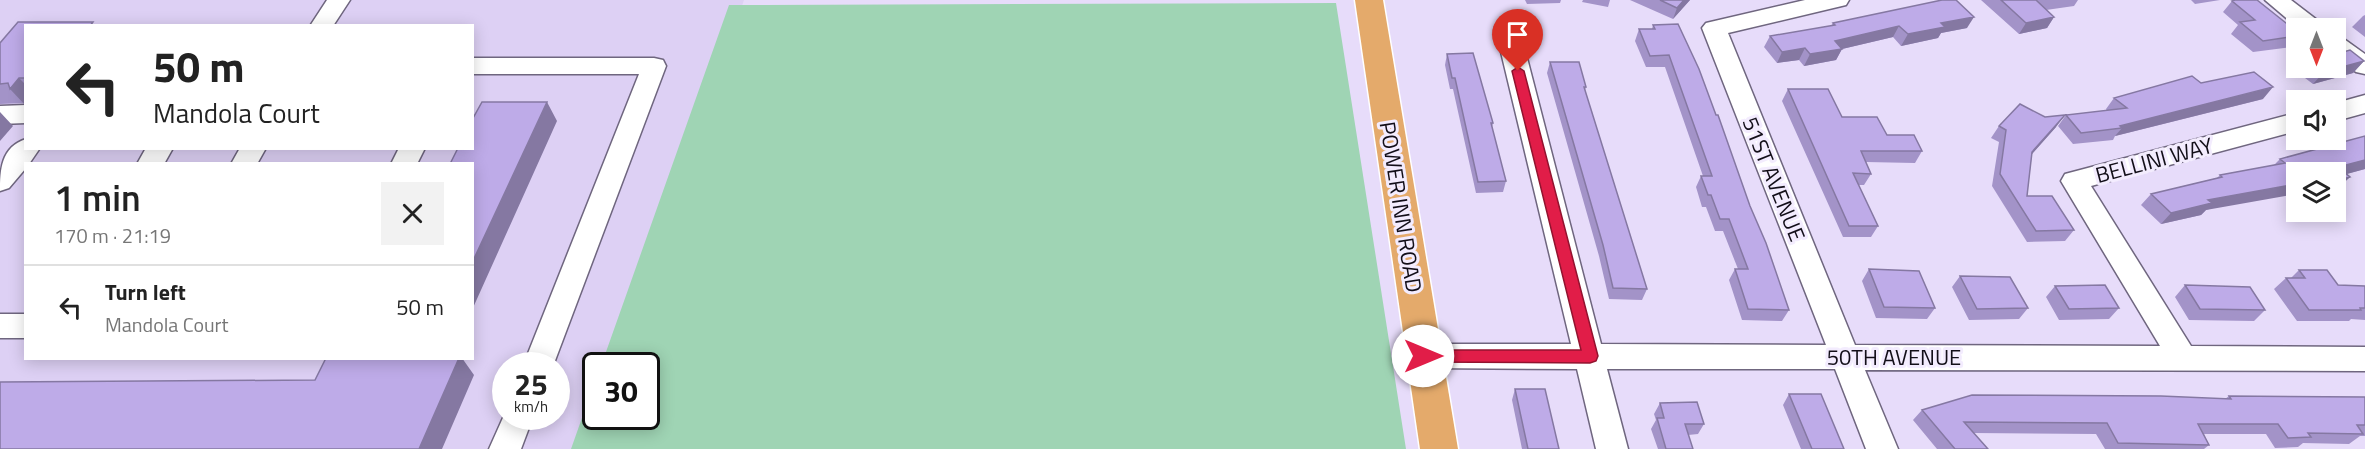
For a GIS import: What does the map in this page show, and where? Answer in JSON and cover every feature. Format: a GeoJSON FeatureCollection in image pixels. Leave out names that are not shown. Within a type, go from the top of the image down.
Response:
{"type":"FeatureCollection","features":[{"type":"Feature","properties":{"kind":"main road","name":"POWER INN ROAD"},"geometry":{"type":"LineString","coordinates":[[1369,0],[1439,449]]}},
{"type":"Feature","properties":{"kind":"street"},"geometry":{"type":"LineString","coordinates":[[322,24],[339,0]]}},
{"type":"Feature","properties":{"kind":"street","name":"51ST AVENUE"},"geometry":{"type":"LineString","coordinates":[[1838,0],[1714,28],[1882,449]]}},
{"type":"Feature","properties":{"kind":"street"},"geometry":{"type":"LineString","coordinates":[[2276,0],[2300,18]]}},
{"type":"Feature","properties":{"kind":"street"},"geometry":{"type":"LineString","coordinates":[[1507,27],[1612,449]]}},
{"type":"Feature","properties":{"kind":"street"},"geometry":{"type":"LineString","coordinates":[[2346,52],[2365,66]]}},
{"type":"Feature","properties":{"kind":"street"},"geometry":{"type":"LineString","coordinates":[[474,66],[654,66],[542,352]]}},
{"type":"Feature","properties":{"kind":"street"},"geometry":{"type":"LineString","coordinates":[[2346,109],[2365,104]]}},
{"type":"Feature","properties":{"kind":"street"},"geometry":{"type":"LineString","coordinates":[[0,115],[24,114]]}},
{"type":"Feature","properties":{"kind":"street","name":"BELLINI WAY"},"geometry":{"type":"LineString","coordinates":[[2183,358],[2074,181],[2286,125]]}},
{"type":"Feature","properties":{"kind":"street"},"geometry":{"type":"LineString","coordinates":[[0,181],[25,150]]}},
{"type":"Feature","properties":{"kind":"street"},"geometry":{"type":"LineString","coordinates":[[0,326],[24,326]]}},
{"type":"Feature","properties":{"kind":"street","name":"50TH AVENUE"},"geometry":{"type":"LineString","coordinates":[[1423,356],[2365,359]]}},
{"type":"Feature","properties":{"kind":"street"},"geometry":{"type":"LineString","coordinates":[[505,449],[513,430]]}},
{"type":"Feature","properties":{"kind":"shaded area"},"geometry":{"type":"Polygon","coordinates":[[[0,0],[744,0],[621,352],[582,352],[582,430],[592,430],[586,449],[0,449],[0,0]]]}},
{"type":"Feature","properties":{"kind":"green space"},"geometry":{"type":"Polygon","coordinates":[[[1336,3],[1406,449],[571,449],[582,418],[582,430],[660,430],[660,352],[606,352],[729,5],[1336,3]]]}},
{"type":"Feature","properties":{"kind":"building"},"geometry":{"type":"Polygon","coordinates":[[[1660,0],[1684,0],[1677,8],[1660,0]]]}},
{"type":"Feature","properties":{"kind":"building"},"geometry":{"type":"Polygon","coordinates":[[[1942,0],[1956,0],[1974,17],[1941,23],[1945,27],[1908,34],[1899,26],[1835,41],[1842,49],[1810,54],[1805,48],[1782,52],[1770,36],[1835,25],[1833,23],[1942,0]]]}},
{"type":"Feature","properties":{"kind":"building"},"geometry":{"type":"Polygon","coordinates":[[[2001,0],[2036,0],[2054,17],[2026,23],[2001,0]]]}},
{"type":"Feature","properties":{"kind":"building"},"geometry":{"type":"Polygon","coordinates":[[[2257,0],[2286,23],[2286,38],[2263,41],[2240,22],[2255,20],[2232,1],[2257,0]]]}},
{"type":"Feature","properties":{"kind":"building"},"geometry":{"type":"Polygon","coordinates":[[[18,22],[93,22],[92,24],[24,24],[24,78],[19,78],[10,89],[8,83],[0,84],[0,43],[18,22]]]}},
{"type":"Feature","properties":{"kind":"building"},"geometry":{"type":"Polygon","coordinates":[[[1678,24],[1699,69],[1716,115],[1718,115],[1789,310],[1748,309],[1735,269],[1748,269],[1729,219],[1720,219],[1711,195],[1708,195],[1701,176],[1712,176],[1669,55],[1650,56],[1639,29],[1655,29],[1653,25],[1678,24]]]}},
{"type":"Feature","properties":{"kind":"building"},"geometry":{"type":"Polygon","coordinates":[[[2350,50],[2364,61],[2346,66],[2346,51],[2350,50]]]}},
{"type":"Feature","properties":{"kind":"building"},"geometry":{"type":"Polygon","coordinates":[[[1473,53],[1493,123],[1491,123],[1506,181],[1478,182],[1455,78],[1452,78],[1447,54],[1473,53]]]}},
{"type":"Feature","properties":{"kind":"building"},"geometry":{"type":"Polygon","coordinates":[[[1550,62],[1579,62],[1586,87],[1584,87],[1647,289],[1613,288],[1603,245],[1550,62]]]}},
{"type":"Feature","properties":{"kind":"building"},"geometry":{"type":"Polygon","coordinates":[[[2254,72],[2273,87],[2120,126],[2122,128],[2081,133],[2066,115],[2127,108],[2114,98],[2192,76],[2201,83],[2254,72]]]}},
{"type":"Feature","properties":{"kind":"building"},"geometry":{"type":"Polygon","coordinates":[[[1788,89],[1828,89],[1842,117],[1877,117],[1887,135],[1914,135],[1922,151],[1861,151],[1871,174],[1853,173],[1878,226],[1849,226],[1788,89]]]}},
{"type":"Feature","properties":{"kind":"building"},"geometry":{"type":"Polygon","coordinates":[[[482,102],[547,102],[474,259],[474,162],[451,162],[457,150],[474,150],[474,116],[482,102]]]}},
{"type":"Feature","properties":{"kind":"building"},"geometry":{"type":"Polygon","coordinates":[[[2020,104],[2045,117],[2065,115],[2032,152],[2027,196],[2052,196],[2074,230],[2036,231],[2000,174],[2006,130],[1999,126],[2020,104]]]}},
{"type":"Feature","properties":{"kind":"building"},"geometry":{"type":"Polygon","coordinates":[[[2365,136],[2365,160],[2346,165],[2346,162],[2286,162],[2286,186],[2208,200],[2212,203],[2171,213],[2151,194],[2222,177],[2220,175],[2285,163],[2280,159],[2313,150],[2346,150],[2346,141],[2365,136]]]}},
{"type":"Feature","properties":{"kind":"building"},"geometry":{"type":"Polygon","coordinates":[[[1869,269],[1919,271],[1935,308],[1884,307],[1869,269]]]}},
{"type":"Feature","properties":{"kind":"building"},"geometry":{"type":"Polygon","coordinates":[[[2299,270],[2327,270],[2338,285],[2365,286],[2365,308],[2360,308],[2361,310],[2309,310],[2286,278],[2305,278],[2299,270]]]}},
{"type":"Feature","properties":{"kind":"building"},"geometry":{"type":"Polygon","coordinates":[[[1960,276],[2010,277],[2028,308],[1977,309],[1960,276]]]}},
{"type":"Feature","properties":{"kind":"building"},"geometry":{"type":"Polygon","coordinates":[[[2105,285],[2119,308],[2069,309],[2055,286],[2105,285]]]}},
{"type":"Feature","properties":{"kind":"building"},"geometry":{"type":"Polygon","coordinates":[[[2185,285],[2250,287],[2265,310],[2200,309],[2185,285]]]}},
{"type":"Feature","properties":{"kind":"building"},"geometry":{"type":"Polygon","coordinates":[[[325,360],[458,360],[419,449],[0,449],[0,382],[315,380],[325,360]]]}},
{"type":"Feature","properties":{"kind":"building"},"geometry":{"type":"Polygon","coordinates":[[[1515,389],[1545,389],[1559,449],[1528,449],[1515,389]]]}},
{"type":"Feature","properties":{"kind":"building"},"geometry":{"type":"Polygon","coordinates":[[[1789,394],[1821,394],[1844,449],[1812,449],[1789,394]]]}},
{"type":"Feature","properties":{"kind":"building"},"geometry":{"type":"Polygon","coordinates":[[[1972,395],[2161,396],[2231,399],[2229,396],[2365,397],[2365,425],[2357,425],[2363,434],[2308,433],[2311,437],[2288,438],[2278,424],[2198,424],[2209,445],[2118,443],[2107,423],[1964,422],[1988,449],[1955,449],[1922,410],[1972,395]]]}},
{"type":"Feature","properties":{"kind":"building"},"geometry":{"type":"Polygon","coordinates":[[[1697,402],[1704,424],[1685,424],[1693,449],[1666,449],[1657,418],[1664,418],[1660,403],[1697,402]]]}},
{"type":"Feature","properties":{"kind":"route"},"geometry":{"type":"LineString","coordinates":[[1423,356],[1590,356],[1518,71]]}}]}
